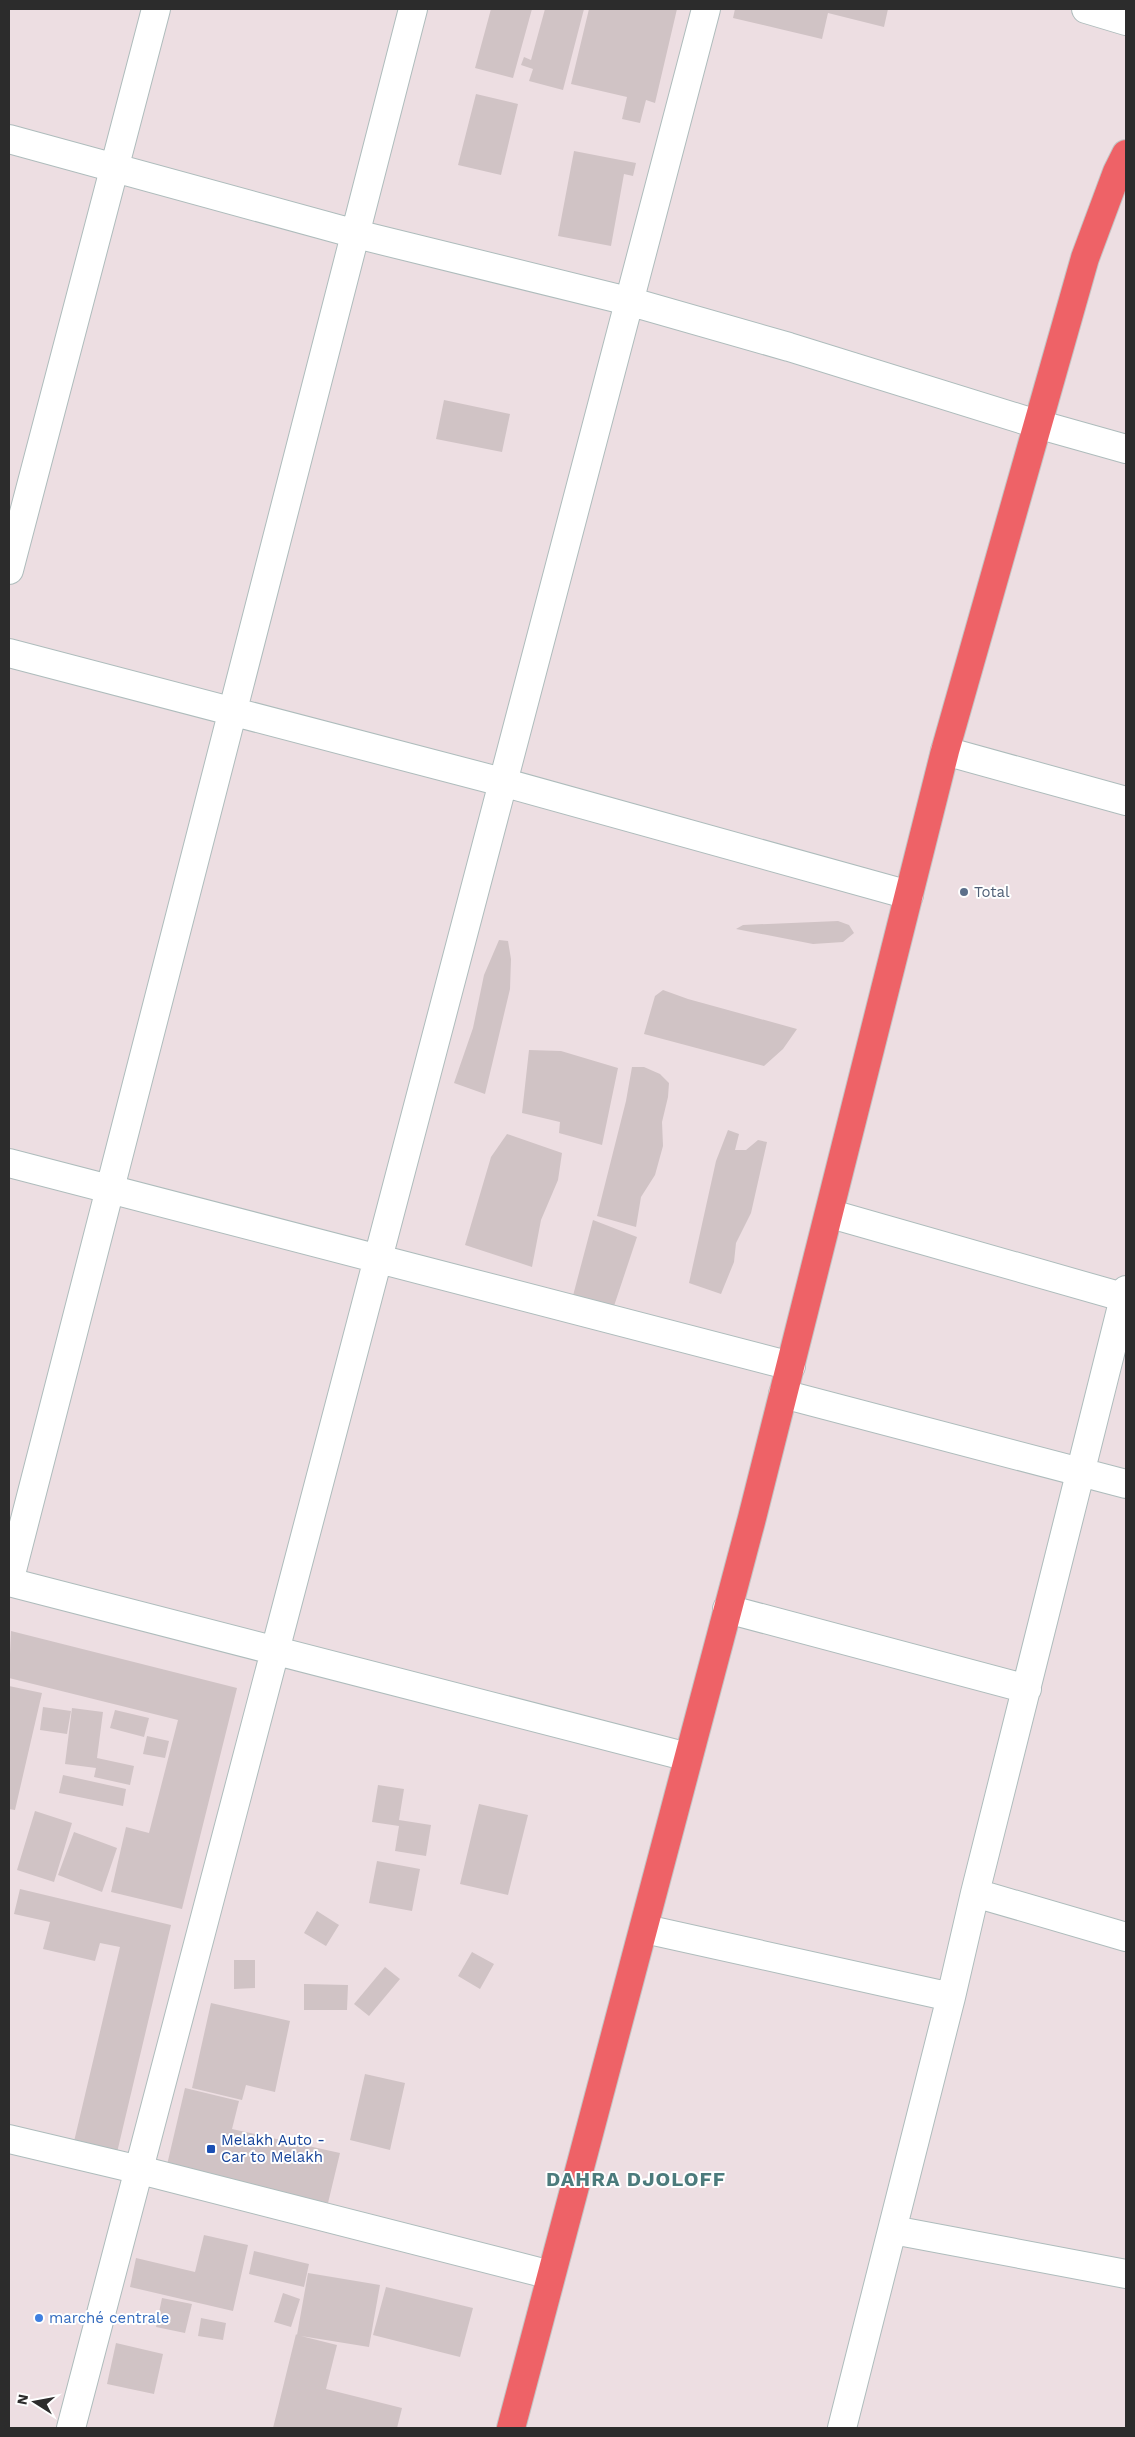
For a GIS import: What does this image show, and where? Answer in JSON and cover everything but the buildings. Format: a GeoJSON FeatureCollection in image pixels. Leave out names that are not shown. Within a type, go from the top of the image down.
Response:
{"type":"FeatureCollection","features":[{"type":"Feature","properties":{"kind":"main road"},"geometry":{"type":"LineString","coordinates":[[511,2428],[645,1929],[688,1757],[831,1214],[946,751],[1084,258],[1117,172],[1126,154]]}},
{"type":"Feature","properties":{"kind":"street"},"geometry":{"type":"LineString","coordinates":[[9,570],[156,9]]}},
{"type":"Feature","properties":{"kind":"street"},"geometry":{"type":"LineString","coordinates":[[413,9],[9,1582],[688,1757]]}},
{"type":"Feature","properties":{"kind":"street"},"geometry":{"type":"LineString","coordinates":[[71,2428],[706,9]]}},
{"type":"Feature","properties":{"kind":"street"},"geometry":{"type":"LineString","coordinates":[[1086,9],[1126,20]]}},
{"type":"Feature","properties":{"kind":"street"},"geometry":{"type":"LineString","coordinates":[[9,139],[356,234],[628,301],[789,347],[1037,424],[1126,449]]}},
{"type":"Feature","properties":{"kind":"street"},"geometry":{"type":"LineString","coordinates":[[9,653],[232,713],[502,782],[910,895]]}},
{"type":"Feature","properties":{"kind":"street"},"geometry":{"type":"LineString","coordinates":[[946,751],[1126,801]]}},
{"type":"Feature","properties":{"kind":"street"},"geometry":{"type":"LineString","coordinates":[[9,1163],[791,1366]]}},
{"type":"Feature","properties":{"kind":"street"},"geometry":{"type":"LineString","coordinates":[[831,1214],[1126,1295],[1079,1471],[974,1893],[951,1997],[842,2428]]}},
{"type":"Feature","properties":{"kind":"street"},"geometry":{"type":"LineString","coordinates":[[783,1394],[1126,1484]]}},
{"type":"Feature","properties":{"kind":"street"},"geometry":{"type":"LineString","coordinates":[[727,1609],[1026,1689]]}},
{"type":"Feature","properties":{"kind":"street"},"geometry":{"type":"LineString","coordinates":[[974,1893],[1126,1937]]}},
{"type":"Feature","properties":{"kind":"street"},"geometry":{"type":"LineString","coordinates":[[645,1929],[951,1997]]}},
{"type":"Feature","properties":{"kind":"street"},"geometry":{"type":"LineString","coordinates":[[9,2139],[140,2170],[551,2275]]}},
{"type":"Feature","properties":{"kind":"street"},"geometry":{"type":"LineString","coordinates":[[893,2230],[1126,2274]]}},
{"type":"Feature","properties":{"kind":"place","name":"Total"},"geometry":{"type":"Point","coordinates":[964,892]}},
{"type":"Feature","properties":{"kind":"place","name":"Melakh Auto - Car to Melakh"},"geometry":{"type":"Point","coordinates":[211,2149]}},
{"type":"Feature","properties":{"kind":"place","name":"marché centrale"},"geometry":{"type":"Point","coordinates":[39,2318]}},
{"type":"Feature","properties":{"kind":"district","name":"DAHRA DJOLOFF"},"geometry":{"type":"Point","coordinates":[636,2179]}}]}
